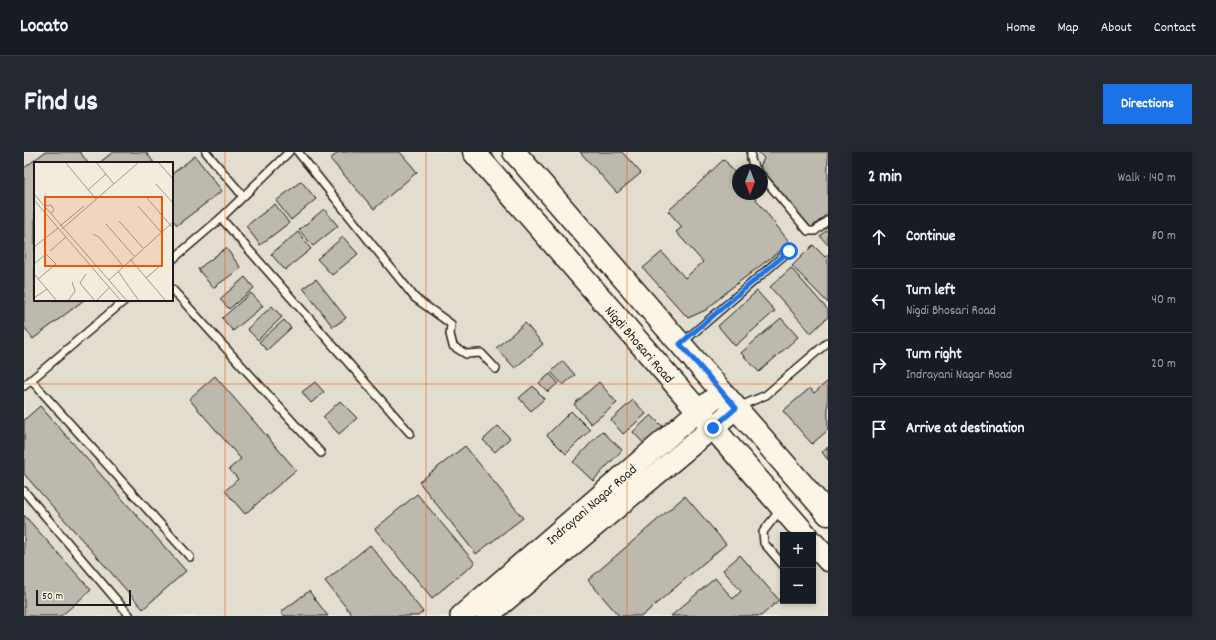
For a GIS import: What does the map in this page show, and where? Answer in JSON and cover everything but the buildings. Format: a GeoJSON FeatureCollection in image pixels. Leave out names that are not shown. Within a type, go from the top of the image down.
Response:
{"type":"FeatureCollection","features":[{"type":"Feature","properties":{"kind":"main road","name":"Nigdi Bhosari Road"},"geometry":{"type":"LineString","coordinates":[[474,152],[803,532]]}},
{"type":"Feature","properties":{"kind":"main road"},"geometry":{"type":"LineString","coordinates":[[514,152],[828,514]]}},
{"type":"Feature","properties":{"kind":"main road","name":"Indrayani Nagar Road"},"geometry":{"type":"LineString","coordinates":[[480,612],[698,411],[722,392]]}},
{"type":"Feature","properties":{"kind":"main road","name":"Indrayani Nagar Road"},"geometry":{"type":"LineString","coordinates":[[480,612],[713,428],[736,408]]}},
{"type":"Feature","properties":{"kind":"lane"},"geometry":{"type":"LineString","coordinates":[[206,152],[243,196]]}},
{"type":"Feature","properties":{"kind":"lane"},"geometry":{"type":"LineString","coordinates":[[173,259],[221,218],[289,152]]}},
{"type":"Feature","properties":{"kind":"lane"},"geometry":{"type":"LineString","coordinates":[[298,152],[415,298],[451,324],[450,334],[453,346],[466,354],[481,353],[496,369]]}},
{"type":"Feature","properties":{"kind":"lane"},"geometry":{"type":"LineString","coordinates":[[752,152],[750,156],[752,164]]}},
{"type":"Feature","properties":{"kind":"lane"},"geometry":{"type":"LineString","coordinates":[[768,183],[808,231],[815,231],[828,220]]}},
{"type":"Feature","properties":{"kind":"lane"},"geometry":{"type":"LineString","coordinates":[[221,218],[410,433]]}},
{"type":"Feature","properties":{"kind":"lane"},"geometry":{"type":"LineString","coordinates":[[680,344],[789,251]]}},
{"type":"Feature","properties":{"kind":"lane"},"geometry":{"type":"LineString","coordinates":[[173,290],[321,453]]}},
{"type":"Feature","properties":{"kind":"lane"},"geometry":{"type":"LineString","coordinates":[[24,386],[124,301]]}},
{"type":"Feature","properties":{"kind":"lane"},"geometry":{"type":"LineString","coordinates":[[736,408],[766,395],[828,342]]}},
{"type":"Feature","properties":{"kind":"lane"},"geometry":{"type":"LineString","coordinates":[[31,380],[190,557]]}},
{"type":"Feature","properties":{"kind":"lane"},"geometry":{"type":"LineString","coordinates":[[24,491],[130,616]]}},
{"type":"Feature","properties":{"kind":"lane"},"geometry":{"type":"LineString","coordinates":[[780,562],[764,543],[763,532],[782,508]]}},
{"type":"Feature","properties":{"kind":"shaded area"},"geometry":{"type":"Polygon","coordinates":[[[24,152],[461,152],[793,532],[780,532],[780,604],[816,604],[816,557],[828,571],[828,616],[24,616],[24,152]]]}},
{"type":"Feature","properties":{"kind":"shaded area"},"geometry":{"type":"Polygon","coordinates":[[[519,152],[828,152],[828,508],[519,152]]]}},
{"type":"Feature","properties":{"kind":"route"},"geometry":{"type":"LineString","coordinates":[[713,428],[736,408],[680,344],[789,251]]}}]}
